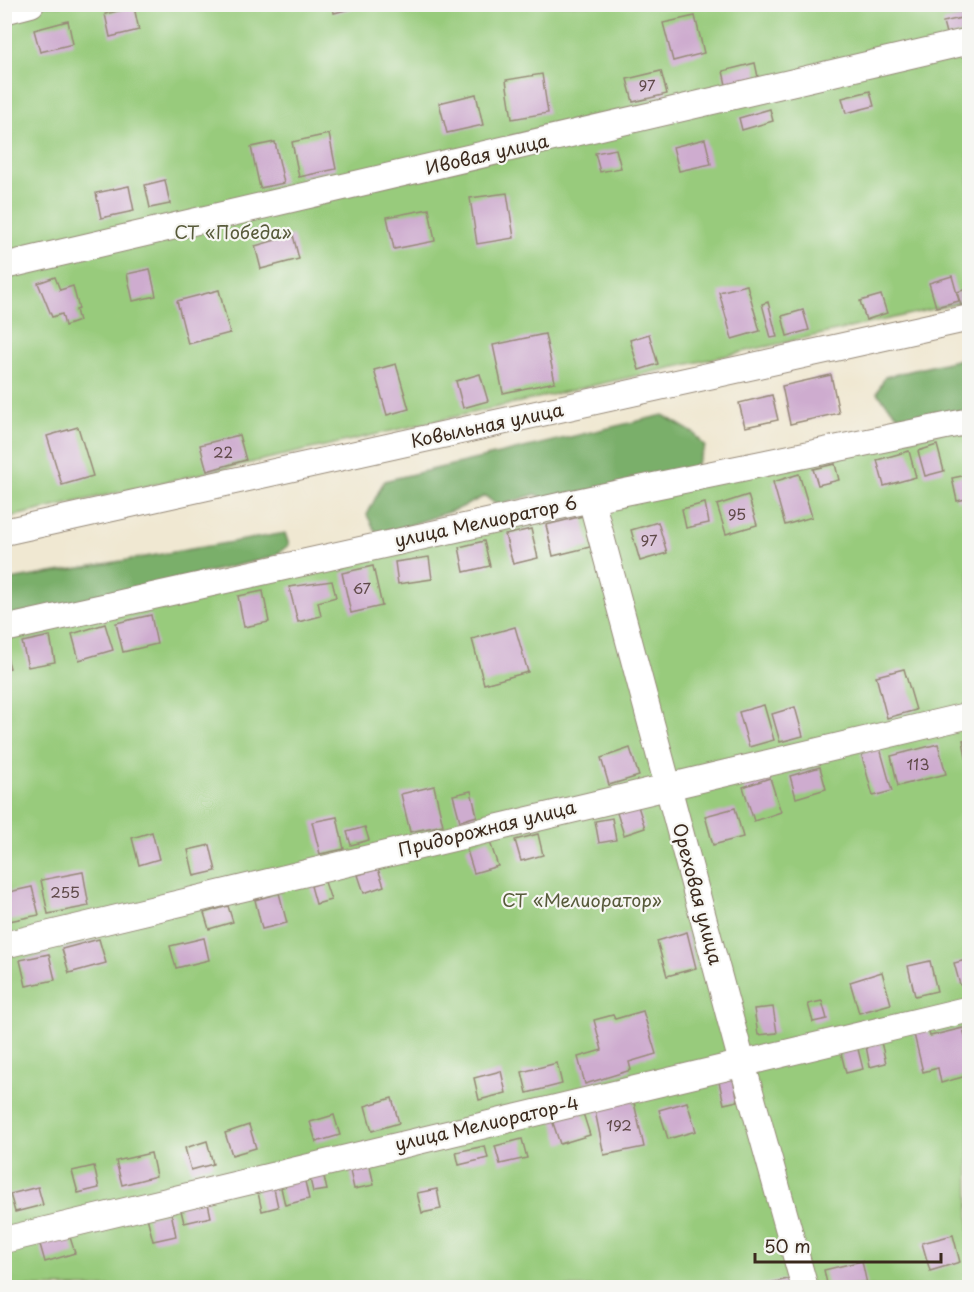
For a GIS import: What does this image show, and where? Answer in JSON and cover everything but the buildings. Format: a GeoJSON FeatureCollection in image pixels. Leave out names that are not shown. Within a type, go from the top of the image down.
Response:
{"type":"FeatureCollection","features":[{"type":"Feature","properties":{"kind":"street"},"geometry":{"type":"LineString","coordinates":[[4,11],[32,4]]}},
{"type":"Feature","properties":{"kind":"street","name":"Ивовая улица"},"geometry":{"type":"LineString","coordinates":[[4,266],[969,41]]}},
{"type":"Feature","properties":{"kind":"street","name":"Ковыльная улица"},"geometry":{"type":"LineString","coordinates":[[4,532],[969,318]]}},
{"type":"Feature","properties":{"kind":"street","name":"улица Мелиоратор 6"},"geometry":{"type":"LineString","coordinates":[[4,628],[591,499],[969,421]]}},
{"type":"Feature","properties":{"kind":"street","name":"Ореховая улица"},"geometry":{"type":"LineString","coordinates":[[591,499],[742,1063],[805,1287]]}},
{"type":"Feature","properties":{"kind":"street","name":"Придорожная улица"},"geometry":{"type":"LineString","coordinates":[[4,945],[969,715]]}},
{"type":"Feature","properties":{"kind":"street","name":"улица Мелиоратор-4"},"geometry":{"type":"LineString","coordinates":[[4,1240],[969,1008]]}},
{"type":"Feature","properties":{"kind":"green space","name":"СТ «Победа»"},"geometry":{"type":"Polygon","coordinates":[[[4,5],[969,5],[969,301],[5,518],[4,5]]]}},
{"type":"Feature","properties":{"kind":"green space"},"geometry":{"type":"Polygon","coordinates":[[[969,357],[969,411],[906,424],[877,393],[885,377],[969,357]]]}},
{"type":"Feature","properties":{"kind":"green space"},"geometry":{"type":"Polygon","coordinates":[[[663,415],[695,434],[705,447],[694,469],[547,500],[536,494],[498,506],[485,496],[460,508],[378,536],[367,515],[384,481],[663,415]]]}},
{"type":"Feature","properties":{"kind":"green space","name":"СТ «Мелиоратор»"},"geometry":{"type":"Polygon","coordinates":[[[969,426],[969,1287],[5,1287],[4,634],[969,426]]]}},
{"type":"Feature","properties":{"kind":"green space"},"geometry":{"type":"Polygon","coordinates":[[[285,533],[289,545],[273,557],[5,619],[5,581],[285,533]]]}}]}
